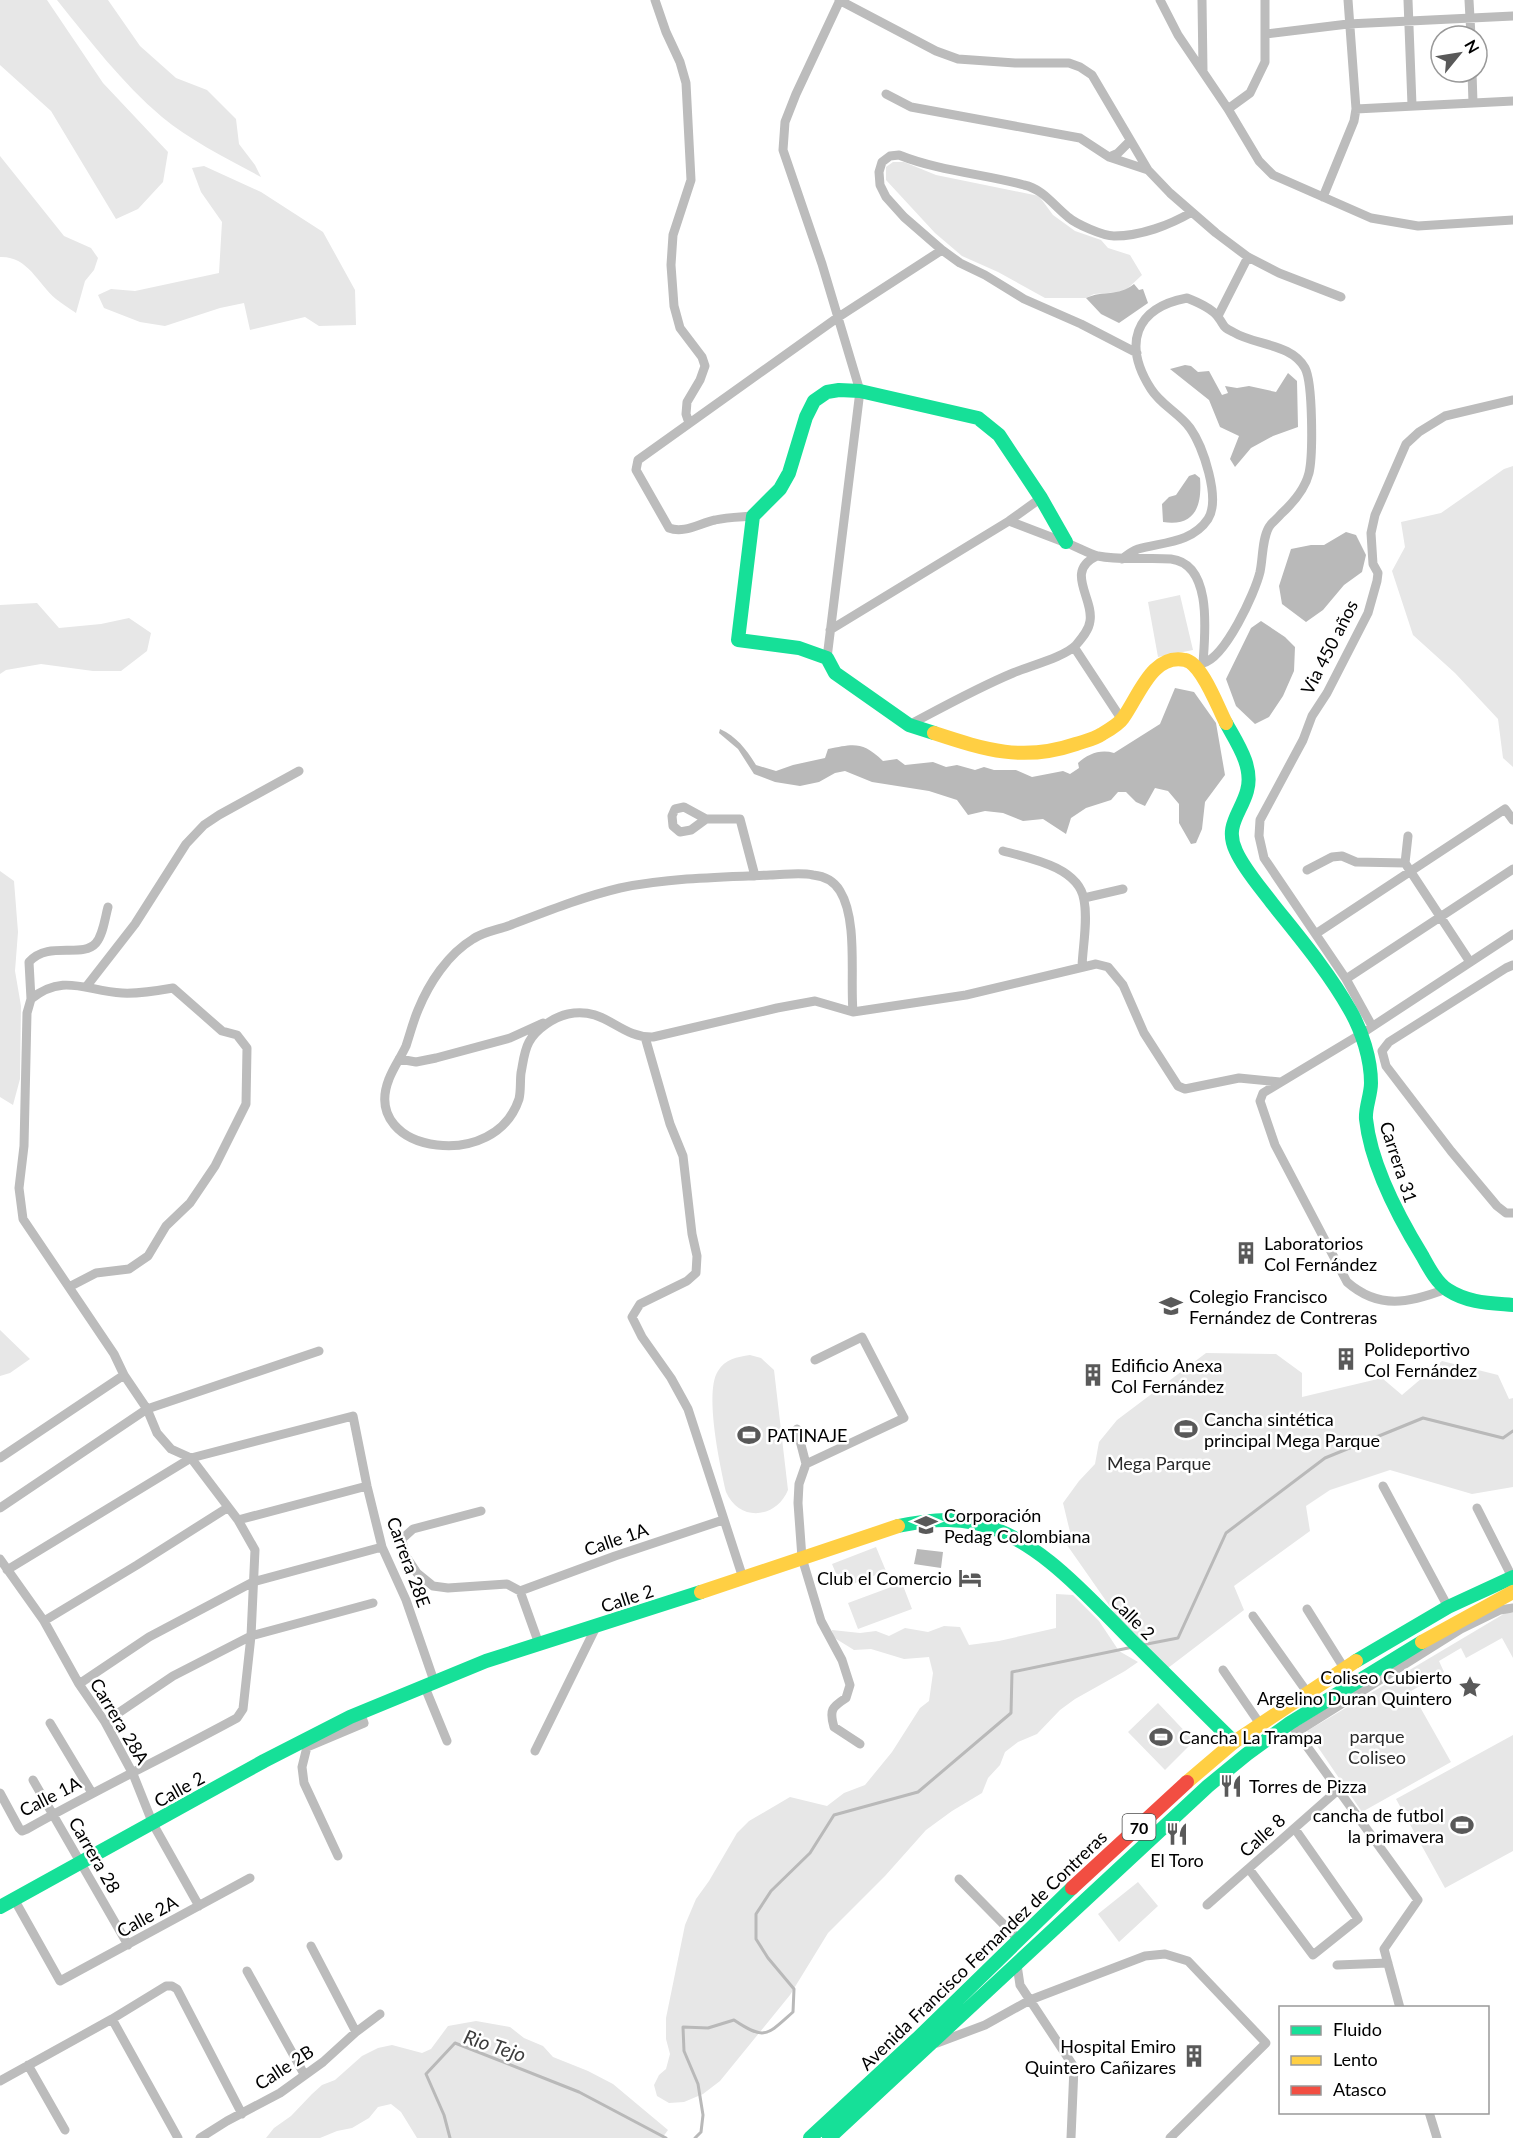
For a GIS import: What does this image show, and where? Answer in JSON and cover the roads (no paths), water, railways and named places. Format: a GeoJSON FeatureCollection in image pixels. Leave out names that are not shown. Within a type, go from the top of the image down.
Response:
{"type":"FeatureCollection","features":[{"type":"Feature","properties":{"kind":"street"},"geometry":{"type":"LineString","coordinates":[[655,0],[686,83],[691,180],[673,235],[671,265],[674,306],[680,328],[702,357],[705,366],[687,402],[686,414],[689,423]]}},
{"type":"Feature","properties":{"kind":"street"},"geometry":{"type":"LineString","coordinates":[[1201,666],[1188,660],[1177,659],[1163,662],[1153,671],[1122,720],[1100,736],[1056,751],[1023,754],[983,749],[909,725],[834,673],[827,658],[860,391],[822,264],[783,150],[786,122],[796,94],[840,0],[936,51],[958,59],[1016,63],[1069,63],[1080,67],[1092,75],[1148,170],[1170,193],[1248,257],[1279,273],[1341,297]]}},
{"type":"Feature","properties":{"kind":"street"},"geometry":{"type":"LineString","coordinates":[[1160,0],[1178,35],[1203,70],[1259,161],[1273,175],[1371,218],[1418,226],[1513,220]]}},
{"type":"Feature","properties":{"kind":"street"},"geometry":{"type":"LineString","coordinates":[[1202,0],[1203,70]]}},
{"type":"Feature","properties":{"kind":"street"},"geometry":{"type":"LineString","coordinates":[[1228,110],[1250,93],[1265,62],[1265,0]]}},
{"type":"Feature","properties":{"kind":"street"},"geometry":{"type":"LineString","coordinates":[[1323,197],[1354,121],[1356,109],[1348,0]]}},
{"type":"Feature","properties":{"kind":"street"},"geometry":{"type":"LineString","coordinates":[[1408,0],[1412,105]]}},
{"type":"Feature","properties":{"kind":"street"},"geometry":{"type":"LineString","coordinates":[[1469,0],[1470,24]]}},
{"type":"Feature","properties":{"kind":"street"},"geometry":{"type":"LineString","coordinates":[[1266,34],[1348,24],[1513,16]]}},
{"type":"Feature","properties":{"kind":"street"},"geometry":{"type":"LineString","coordinates":[[1472,84],[1473,103]]}},
{"type":"Feature","properties":{"kind":"street"},"geometry":{"type":"LineString","coordinates":[[886,94],[911,107],[1080,138],[1109,158],[1148,170]]}},
{"type":"Feature","properties":{"kind":"street"},"geometry":{"type":"LineString","coordinates":[[1356,109],[1513,101]]}},
{"type":"Feature","properties":{"kind":"street"},"geometry":{"type":"LineString","coordinates":[[1109,158],[1130,141]]}},
{"type":"Feature","properties":{"kind":"street"},"geometry":{"type":"LineString","coordinates":[[1137,353],[1081,324],[1024,299],[960,263],[942,250],[885,197],[880,185],[879,172],[882,162],[890,156],[899,155],[982,177],[1026,185],[1044,194],[1070,219],[1085,227],[1113,236],[1172,224],[1192,212]]}},
{"type":"Feature","properties":{"kind":"street"},"geometry":{"type":"LineString","coordinates":[[753,516],[716,519],[681,530],[669,528],[636,470],[636,464],[638,460],[837,318],[942,250]]}},
{"type":"Feature","properties":{"kind":"street"},"geometry":{"type":"LineString","coordinates":[[1218,316],[1248,257]]}},
{"type":"Feature","properties":{"kind":"street"},"geometry":{"type":"LineString","coordinates":[[1122,559],[1136,550],[1188,537],[1203,526],[1210,517],[1211,482],[1197,440],[1189,427],[1152,392],[1143,375],[1137,353],[1136,333],[1140,324],[1161,306],[1187,298],[1201,304],[1218,316],[1222,325],[1236,334],[1283,349],[1305,367],[1310,387],[1311,456],[1304,488],[1267,530],[1259,574],[1237,624],[1218,653],[1201,666]]}},
{"type":"Feature","properties":{"kind":"street"},"geometry":{"type":"LineString","coordinates":[[827,658],[799,648],[738,640],[753,516],[780,489],[789,473],[806,417],[814,402],[827,393],[839,390],[860,391],[978,418],[999,435],[1041,498],[1066,542]]}},
{"type":"Feature","properties":{"kind":"street","name":"Via 450 años"},"geometry":{"type":"LineString","coordinates":[[1367,1030],[1346,979],[1317,933],[1270,868],[1261,847],[1260,820],[1303,740],[1312,716],[1327,693],[1368,613],[1378,573],[1373,564],[1371,533],[1375,515],[1406,444],[1419,432],[1444,416],[1513,400]]}},
{"type":"Feature","properties":{"kind":"street"},"geometry":{"type":"LineString","coordinates":[[830,630],[1009,521],[1041,498]]}},
{"type":"Feature","properties":{"kind":"street"},"geometry":{"type":"LineString","coordinates":[[1009,521],[1097,556],[1183,562],[1198,580],[1203,594],[1205,637],[1201,666]]}},
{"type":"Feature","properties":{"kind":"street"},"geometry":{"type":"LineString","coordinates":[[909,725],[1005,676],[1074,647],[1088,629],[1090,621],[1081,575],[1088,560],[1097,556]]}},
{"type":"Feature","properties":{"kind":"street"},"geometry":{"type":"LineString","coordinates":[[1074,647],[1122,720]]}},
{"type":"Feature","properties":{"kind":"street","name":"Carrera 31"},"geometry":{"type":"LineString","coordinates":[[1201,666],[1224,721],[1244,755],[1248,773],[1248,790],[1231,827],[1236,850],[1259,886],[1322,967],[1350,1010],[1367,1030],[1371,1085],[1366,1117],[1371,1145],[1397,1214],[1433,1274],[1446,1288]]}},
{"type":"Feature","properties":{"kind":"street"},"geometry":{"type":"LineString","coordinates":[[86,987],[135,924],[186,844],[204,825],[299,771]]}},
{"type":"Feature","properties":{"kind":"street"},"geometry":{"type":"LineString","coordinates":[[1317,933],[1407,868],[1505,809],[1513,820]]}},
{"type":"Feature","properties":{"kind":"street"},"geometry":{"type":"LineString","coordinates":[[706,819],[740,819],[755,876]]}},
{"type":"Feature","properties":{"kind":"street"},"geometry":{"type":"LineString","coordinates":[[1408,836],[1407,868],[1470,962]]}},
{"type":"Feature","properties":{"kind":"street"},"geometry":{"type":"LineString","coordinates":[[1003,851],[1049,863],[1075,882],[1084,898],[1082,966]]}},
{"type":"Feature","properties":{"kind":"street"},"geometry":{"type":"LineString","coordinates":[[1307,870],[1332,857],[1342,856],[1356,862],[1407,868]]}},
{"type":"Feature","properties":{"kind":"street"},"geometry":{"type":"LineString","coordinates":[[1346,979],[1513,869]]}},
{"type":"Feature","properties":{"kind":"street"},"geometry":{"type":"LineString","coordinates":[[555,1018],[530,1041],[520,1075],[519,1098],[509,1117],[497,1131],[474,1143],[437,1145],[408,1138],[389,1120],[386,1101],[388,1082],[405,1048],[417,1011],[431,984],[452,955],[474,937],[620,888],[671,881],[755,876],[811,874],[825,878],[834,883],[840,891],[848,909],[853,1012]]}},
{"type":"Feature","properties":{"kind":"street"},"geometry":{"type":"LineString","coordinates":[[1084,898],[1124,889]]}},
{"type":"Feature","properties":{"kind":"street"},"geometry":{"type":"LineString","coordinates":[[108,907],[95,944],[86,949],[36,954],[29,962],[31,999],[27,1013],[24,1146],[19,1188],[23,1219],[114,1354],[124,1376],[147,1409],[157,1433],[171,1449],[191,1458],[238,1520],[255,1550],[251,1636]]}},
{"type":"Feature","properties":{"kind":"street"},"geometry":{"type":"LineString","coordinates":[[1513,934],[1367,1030],[1263,1093],[1260,1101],[1275,1145],[1347,1282],[1367,1296],[1398,1302],[1422,1298],[1446,1288],[1474,1302],[1513,1305]]}},
{"type":"Feature","properties":{"kind":"street"},"geometry":{"type":"LineString","coordinates":[[399,1059],[416,1062],[486,1045],[510,1038],[568,1014],[584,1012],[600,1015],[633,1035],[645,1037],[815,1001],[853,1012],[966,995],[1096,964],[1108,967],[1123,985],[1144,1033],[1181,1088],[1239,1078],[1280,1082]]}},
{"type":"Feature","properties":{"kind":"street"},"geometry":{"type":"LineString","coordinates":[[1513,965],[1389,1042],[1382,1051],[1386,1066],[1451,1151],[1497,1206],[1506,1213],[1513,1213]]}},
{"type":"Feature","properties":{"kind":"street"},"geometry":{"type":"LineString","coordinates":[[31,999],[44,989],[58,984],[121,993],[141,993],[173,988],[222,1031],[237,1035],[248,1048],[246,1104],[215,1166],[190,1203],[166,1226],[148,1256],[129,1269],[96,1273],[69,1287]]}},
{"type":"Feature","properties":{"kind":"street"},"geometry":{"type":"LineString","coordinates":[[645,1037],[670,1124],[683,1156],[692,1234],[697,1256],[696,1273],[687,1281],[640,1304],[632,1317],[642,1336],[671,1378],[687,1409],[743,1578]]}},
{"type":"Feature","properties":{"kind":"street"},"geometry":{"type":"LineString","coordinates":[[806,1464],[904,1418],[862,1337],[815,1360]]}},
{"type":"Feature","properties":{"kind":"street"},"geometry":{"type":"LineString","coordinates":[[0,1508],[147,1409],[319,1351]]}},
{"type":"Feature","properties":{"kind":"street"},"geometry":{"type":"LineString","coordinates":[[0,1458],[124,1376]]}},
{"type":"Feature","properties":{"kind":"street","name":"Carrera 28E"},"geometry":{"type":"LineString","coordinates":[[191,1458],[353,1416],[382,1547],[406,1600],[447,1741]]}},
{"type":"Feature","properties":{"kind":"street"},"geometry":{"type":"LineString","coordinates":[[797,1429],[806,1464],[799,1484],[798,1503],[802,1558],[820,1621],[842,1660],[850,1685],[846,1698],[834,1706],[830,1713],[834,1727],[861,1744]]}},
{"type":"Feature","properties":{"kind":"street"},"geometry":{"type":"LineString","coordinates":[[8,1570],[191,1458]]}},
{"type":"Feature","properties":{"kind":"street"},"geometry":{"type":"LineString","coordinates":[[238,1520],[367,1486]]}},
{"type":"Feature","properties":{"kind":"street"},"geometry":{"type":"LineString","coordinates":[[1383,1486],[1448,1607]]}},
{"type":"Feature","properties":{"kind":"street"},"geometry":{"type":"LineString","coordinates":[[44,1621],[227,1508]]}},
{"type":"Feature","properties":{"kind":"street"},"geometry":{"type":"LineString","coordinates":[[1477,1508],[1513,1577]]}},
{"type":"Feature","properties":{"kind":"street"},"geometry":{"type":"LineString","coordinates":[[481,1511],[413,1529],[402,1539],[404,1552],[417,1573],[433,1586],[448,1588],[507,1584],[520,1591],[539,1644]]}},
{"type":"Feature","properties":{"kind":"street","name":"Calle 2"},"geometry":{"type":"LineString","coordinates":[[0,1907],[254,1767],[429,1683],[486,1661],[596,1627],[892,1527],[928,1520],[950,1519],[976,1523],[1000,1531],[1037,1553],[1060,1571],[1234,1742]]}},
{"type":"Feature","properties":{"kind":"street","name":"Calle 1A"},"geometry":{"type":"LineString","coordinates":[[520,1591],[723,1520]]}},
{"type":"Feature","properties":{"kind":"street"},"geometry":{"type":"LineString","coordinates":[[79,1684],[149,1637],[253,1582],[382,1547]]}},
{"type":"Feature","properties":{"kind":"street","name":"Carrera 28A"},"geometry":{"type":"LineString","coordinates":[[0,1559],[44,1621],[79,1684],[105,1722],[133,1774],[153,1824],[199,1906]]}},
{"type":"Feature","properties":{"kind":"street","name":"Avenida Francisco Fernandez de Contreras"},"geometry":{"type":"LineString","coordinates":[[810,2138],[917,2039],[1018,1939],[1198,1771],[1234,1742],[1344,1668],[1448,1607],[1513,1577]]}},
{"type":"Feature","properties":{"kind":"street","name":"Avenida Francisco Fernandez de Contreras"},"geometry":{"type":"LineString","coordinates":[[829,2138],[1017,1965],[1089,1895],[1208,1786],[1247,1754],[1294,1727],[1433,1636],[1513,1592]]}},
{"type":"Feature","properties":{"kind":"street"},"geometry":{"type":"LineString","coordinates":[[105,1722],[173,1676],[251,1636],[373,1603]]}},
{"type":"Feature","properties":{"kind":"street"},"geometry":{"type":"LineString","coordinates":[[1400,2006],[1384,1949],[1418,1900],[1294,1727],[1461,1629],[1500,1610],[1513,1608]]}},
{"type":"Feature","properties":{"kind":"street"},"geometry":{"type":"LineString","coordinates":[[1308,1609],[1344,1668]]}},
{"type":"Feature","properties":{"kind":"street"},"geometry":{"type":"LineString","coordinates":[[1253,1616],[1307,1692]]}},
{"type":"Feature","properties":{"kind":"street"},"geometry":{"type":"LineString","coordinates":[[535,1750],[596,1627]]}},
{"type":"Feature","properties":{"kind":"street","name":"Calle 1A"},"geometry":{"type":"LineString","coordinates":[[0,1793],[22,1831],[92,1792],[133,1774],[241,1714],[251,1636]]}},
{"type":"Feature","properties":{"kind":"street"},"geometry":{"type":"LineString","coordinates":[[1223,1670],[1260,1724]]}},
{"type":"Feature","properties":{"kind":"street"},"geometry":{"type":"LineString","coordinates":[[338,1856],[304,1783],[302,1767],[307,1748],[354,1719]]}},
{"type":"Feature","properties":{"kind":"street"},"geometry":{"type":"LineString","coordinates":[[50,1723],[92,1792]]}},
{"type":"Feature","properties":{"kind":"street","name":"Carrera 28"},"geometry":{"type":"LineString","coordinates":[[33,1780],[128,1945]]}},
{"type":"Feature","properties":{"kind":"street","name":"Calle 8"},"geometry":{"type":"LineString","coordinates":[[1207,1905],[1339,1789]]}},
{"type":"Feature","properties":{"kind":"street"},"geometry":{"type":"LineString","coordinates":[[1249,1869],[1313,1955],[1358,1919],[1294,1829]]}},
{"type":"Feature","properties":{"kind":"street","name":"Calle 2A"},"geometry":{"type":"LineString","coordinates":[[14,1899],[60,1981],[250,1878]]}},
{"type":"Feature","properties":{"kind":"street"},"geometry":{"type":"LineString","coordinates":[[959,1879],[1018,1939]]}},
{"type":"Feature","properties":{"kind":"street"},"geometry":{"type":"LineString","coordinates":[[310,1946],[357,2031]]}},
{"type":"Feature","properties":{"kind":"street"},"geometry":{"type":"LineString","coordinates":[[926,2048],[985,2025],[1029,2000],[1145,1956],[1166,1954],[1188,1961],[1266,2043],[1170,2138]]}},
{"type":"Feature","properties":{"kind":"street"},"geometry":{"type":"LineString","coordinates":[[1337,1965],[1388,1963]]}},
{"type":"Feature","properties":{"kind":"street"},"geometry":{"type":"LineString","coordinates":[[1017,1965],[1020,1985],[1074,2067],[1071,2138]]}},
{"type":"Feature","properties":{"kind":"street"},"geometry":{"type":"LineString","coordinates":[[247,1971],[304,2074]]}},
{"type":"Feature","properties":{"kind":"street"},"geometry":{"type":"LineString","coordinates":[[0,2081],[112,2019],[166,1986],[172,1986],[177,1989],[242,2114]]}},
{"type":"Feature","properties":{"kind":"street","name":"Calle 2B"},"geometry":{"type":"LineString","coordinates":[[200,2138],[280,2093],[323,2062],[357,2031],[380,2014]]}},
{"type":"Feature","properties":{"kind":"street"},"geometry":{"type":"LineString","coordinates":[[112,2019],[178,2138]]}},
{"type":"Feature","properties":{"kind":"street"},"geometry":{"type":"LineString","coordinates":[[28,2065],[65,2130]]}},
{"type":"Feature","properties":{"kind":"street"},"geometry":{"type":"LineString","coordinates":[[1430,2114],[1437,2138]]}},
{"type":"Feature","properties":{"kind":"waterway"},"geometry":{"type":"LineString","coordinates":[[1142,1645],[1178,1638],[1226,1533],[1325,1458],[1423,1418],[1503,1438],[1513,1431]]}},
{"type":"Feature","properties":{"kind":"waterway"},"geometry":{"type":"LineString","coordinates":[[695,2138],[701,2132],[703,2115],[698,2084],[684,2051],[683,2027],[708,2028],[734,2020],[753,2031],[765,2033],[793,2012],[794,1989],[768,1958],[756,1939],[756,1914],[771,1891],[810,1853],[834,1815],[918,1792],[1011,1713],[1012,1672],[1133,1647]]}},
{"type":"Feature","properties":{"kind":"waterway","name":"Rio Tejo"},"geometry":{"type":"LineString","coordinates":[[450,2138],[444,2115],[426,2074],[455,2043],[579,2092],[666,2138]]}},
{"type":"Feature","properties":{"kind":"place","name":"Laboratorios Col Fernández"},"geometry":{"type":"Point","coordinates":[1246,1253]}},
{"type":"Feature","properties":{"kind":"place","name":"Colegio Francisco Fernández de Contreras"},"geometry":{"type":"Point","coordinates":[1171,1306]}},
{"type":"Feature","properties":{"kind":"place","name":"Polideportivo Col Fernández"},"geometry":{"type":"Point","coordinates":[1346,1359]}},
{"type":"Feature","properties":{"kind":"place","name":"Edificio Anexa Col Fernández"},"geometry":{"type":"Point","coordinates":[1093,1375]}},
{"type":"Feature","properties":{"kind":"place","name":"Cancha sintética principal Mega Parque"},"geometry":{"type":"Point","coordinates":[1186,1429]}},
{"type":"Feature","properties":{"kind":"place","name":"PATINAJE"},"geometry":{"type":"Point","coordinates":[749,1435]}},
{"type":"Feature","properties":{"kind":"place","name":"Corporación Pedag Colombiana"},"geometry":{"type":"Point","coordinates":[926,1525]}},
{"type":"Feature","properties":{"kind":"place","name":"Club el Comercio"},"geometry":{"type":"Point","coordinates":[970,1578]}},
{"type":"Feature","properties":{"kind":"place","name":"Coliseo Cubierto Argelino Duran Quintero"},"geometry":{"type":"Point","coordinates":[1470,1687]}},
{"type":"Feature","properties":{"kind":"place","name":"Cancha La Trampa"},"geometry":{"type":"Point","coordinates":[1161,1737]}},
{"type":"Feature","properties":{"kind":"place","name":"Torres de Pizza"},"geometry":{"type":"Point","coordinates":[1231,1786]}},
{"type":"Feature","properties":{"kind":"place","name":"cancha de futbol la primavera"},"geometry":{"type":"Point","coordinates":[1462,1825]}},
{"type":"Feature","properties":{"kind":"place","name":"El Toro"},"geometry":{"type":"Point","coordinates":[1177,1834]}},
{"type":"Feature","properties":{"kind":"place","name":"Hospital Emiro Quintero Cañizares"},"geometry":{"type":"Point","coordinates":[1194,2056]}},
{"type":"Feature","properties":{"kind":"park label","name":"Mega Parque"},"geometry":{"type":"Point","coordinates":[1159,1463]}},
{"type":"Feature","properties":{"kind":"park label","name":"parque Coliseo"},"geometry":{"type":"Point","coordinates":[1377,1746]}}]}
